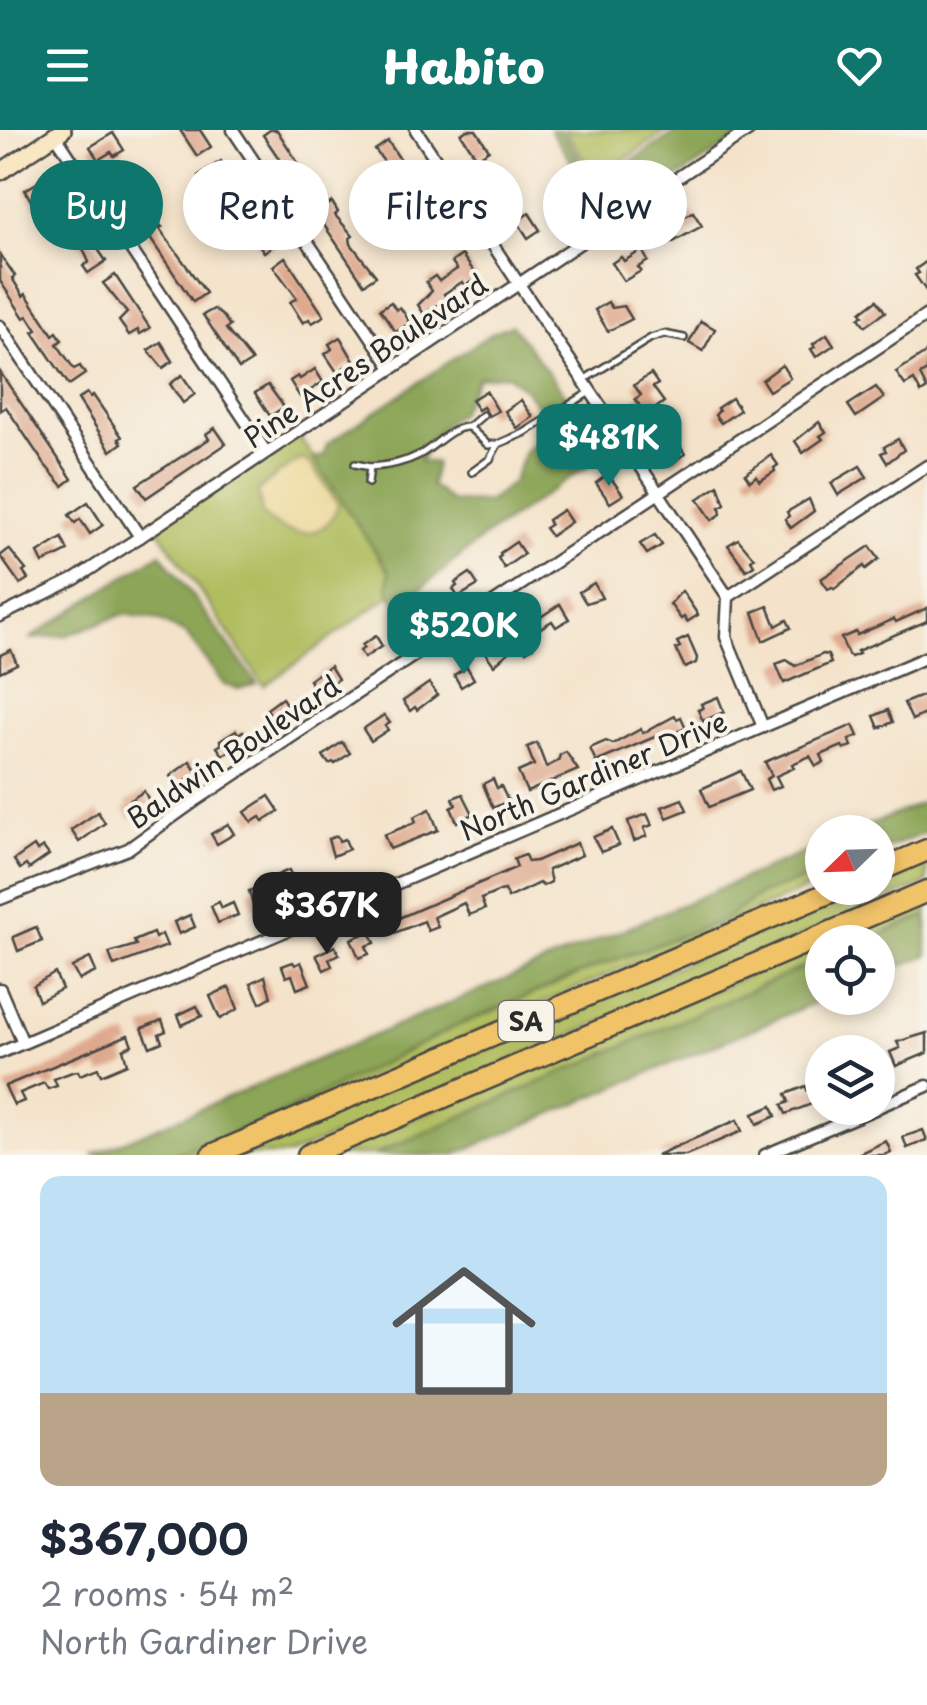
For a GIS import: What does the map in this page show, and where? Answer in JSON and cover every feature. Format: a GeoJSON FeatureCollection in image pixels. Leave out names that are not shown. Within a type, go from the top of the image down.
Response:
{"type":"FeatureCollection","features":[{"type":"Feature","properties":{"kind":"highway"},"geometry":{"type":"LineString","coordinates":[[895,864],[927,850]]}},
{"type":"Feature","properties":{"kind":"highway","name":"SA"},"geometry":{"type":"LineString","coordinates":[[308,1155],[927,891]]}},
{"type":"Feature","properties":{"kind":"highway","name":"SA"},"geometry":{"type":"LineString","coordinates":[[212,1155],[805,903]]}},
{"type":"Feature","properties":{"kind":"street"},"geometry":{"type":"LineString","coordinates":[[233,130],[392,368]]}},
{"type":"Feature","properties":{"kind":"street"},"geometry":{"type":"LineString","coordinates":[[416,130],[728,597],[726,636],[763,728]]}},
{"type":"Feature","properties":{"kind":"street","name":"Pine Acres Boulevard"},"geometry":{"type":"LineString","coordinates":[[4,614],[75,579],[140,538],[748,130]]}},
{"type":"Feature","properties":{"kind":"street"},"geometry":{"type":"LineString","coordinates":[[0,172],[59,132],[266,452]]}},
{"type":"Feature","properties":{"kind":"street","name":"Baldwin Boulevard"},"geometry":{"type":"LineString","coordinates":[[0,899],[128,850],[198,799],[927,315]]}},
{"type":"Feature","properties":{"kind":"street"},"geometry":{"type":"LineString","coordinates":[[0,326],[140,538]]}},
{"type":"Feature","properties":{"kind":"street"},"geometry":{"type":"LineString","coordinates":[[728,597],[927,466]]}},
{"type":"Feature","properties":{"kind":"street"},"geometry":{"type":"LineString","coordinates":[[0,601],[4,614]]}},
{"type":"Feature","properties":{"kind":"street","name":"North Gardiner Drive"},"geometry":{"type":"LineString","coordinates":[[0,1053],[927,657]]}},
{"type":"Feature","properties":{"kind":"street"},"geometry":{"type":"LineString","coordinates":[[0,989],[23,1043]]}},
{"type":"Feature","properties":{"kind":"street"},"geometry":{"type":"LineString","coordinates":[[895,1099],[927,1086]]}},
{"type":"Feature","properties":{"kind":"street"},"geometry":{"type":"LineString","coordinates":[[766,1155],[835,1125]]}},
{"type":"Feature","properties":{"kind":"lane"},"geometry":{"type":"LineString","coordinates":[[582,380],[651,338],[664,334],[684,338]]}},
{"type":"Feature","properties":{"kind":"lane"},"geometry":{"type":"LineString","coordinates":[[469,426],[488,444],[498,444],[524,433],[590,392]]}},
{"type":"Feature","properties":{"kind":"lane"},"geometry":{"type":"LineString","coordinates":[[355,464],[370,467],[404,462],[483,415]]}},
{"type":"Feature","properties":{"kind":"lane"},"geometry":{"type":"LineString","coordinates":[[472,472],[490,458],[498,444]]}},
{"type":"Feature","properties":{"kind":"lane"},"geometry":{"type":"LineString","coordinates":[[368,483],[370,467]]}},
{"type":"Feature","properties":{"kind":"green space"},"geometry":{"type":"Polygon","coordinates":[[[550,130],[560,130],[579,160],[570,160],[550,130]]]}},
{"type":"Feature","properties":{"kind":"green space"},"geometry":{"type":"Polygon","coordinates":[[[564,130],[669,130],[623,160],[584,160],[564,130]]]}},
{"type":"Feature","properties":{"kind":"green space"},"geometry":{"type":"Polygon","coordinates":[[[680,130],[750,130],[687,172],[687,160],[633,160],[680,130]]]}},
{"type":"Feature","properties":{"kind":"green space"},"geometry":{"type":"Polygon","coordinates":[[[512,325],[567,397],[543,414],[526,390],[507,375],[478,377],[459,413],[440,428],[420,461],[436,463],[431,485],[452,502],[490,501],[513,482],[525,451],[570,416],[587,410],[611,450],[484,537],[398,607],[388,588],[389,572],[313,458],[324,456],[327,444],[493,332],[512,325]]]}},
{"type":"Feature","properties":{"kind":"green space"},"geometry":{"type":"Polygon","coordinates":[[[296,432],[402,587],[264,686],[156,526],[296,432]]]}},
{"type":"Feature","properties":{"kind":"green space"},"geometry":{"type":"Polygon","coordinates":[[[161,553],[257,684],[238,689],[224,685],[187,635],[158,620],[124,614],[67,635],[29,639],[161,553]]]}},
{"type":"Feature","properties":{"kind":"green space"},"geometry":{"type":"Polygon","coordinates":[[[927,801],[927,832],[895,845],[894,815],[927,801]]]}},
{"type":"Feature","properties":{"kind":"green space"},"geometry":{"type":"Polygon","coordinates":[[[805,852],[805,879],[760,894],[724,920],[598,966],[461,1024],[269,1120],[171,1155],[92,1155],[805,852]]]}},
{"type":"Feature","properties":{"kind":"green space"},"geometry":{"type":"Polygon","coordinates":[[[927,859],[927,883],[895,897],[895,873],[927,859]]]}},
{"type":"Feature","properties":{"kind":"green space"},"geometry":{"type":"Polygon","coordinates":[[[805,879],[805,889],[192,1155],[171,1155],[269,1120],[461,1024],[598,966],[724,920],[760,894],[805,879]]]}},
{"type":"Feature","properties":{"kind":"green space"},"geometry":{"type":"Polygon","coordinates":[[[927,900],[927,915],[895,928],[895,925],[867,925],[927,900]]]}},
{"type":"Feature","properties":{"kind":"green space"},"geometry":{"type":"Polygon","coordinates":[[[820,905],[875,905],[828,925],[805,925],[805,935],[289,1155],[231,1155],[820,905]]]}},
{"type":"Feature","properties":{"kind":"green space"},"geometry":{"type":"Polygon","coordinates":[[[927,915],[927,955],[895,969],[895,928],[927,915]]]}},
{"type":"Feature","properties":{"kind":"green space"},"geometry":{"type":"Polygon","coordinates":[[[805,951],[805,966],[374,1155],[327,1155],[805,951]]]}},
{"type":"Feature","properties":{"kind":"green space"},"geometry":{"type":"Polygon","coordinates":[[[805,966],[805,1007],[454,1155],[374,1155],[805,966]]]}},
{"type":"Feature","properties":{"kind":"sand"},"geometry":{"type":"Polygon","coordinates":[[[301,459],[309,462],[338,504],[325,526],[305,533],[282,528],[262,514],[258,491],[301,459]]]}},
{"type":"Feature","properties":{"kind":"building"},"geometry":{"type":"Polygon","coordinates":[[[180,130],[200,130],[211,147],[197,156],[180,130]]]}},
{"type":"Feature","properties":{"kind":"building"},"geometry":{"type":"Polygon","coordinates":[[[277,130],[296,160],[280,160],[263,135],[277,130]]]}},
{"type":"Feature","properties":{"kind":"building"},"geometry":{"type":"Polygon","coordinates":[[[476,130],[489,150],[477,158],[461,134],[476,130]]]}},
{"type":"Feature","properties":{"kind":"building"},"geometry":{"type":"Polygon","coordinates":[[[113,133],[124,150],[98,160],[90,147],[113,133]]]}},
{"type":"Feature","properties":{"kind":"building"},"geometry":{"type":"Polygon","coordinates":[[[388,141],[400,160],[383,160],[375,150],[388,141]]]}},
{"type":"Feature","properties":{"kind":"building"},"geometry":{"type":"Polygon","coordinates":[[[332,202],[338,212],[335,215],[349,231],[349,250],[356,250],[376,276],[364,284],[329,232],[332,202]]]}},
{"type":"Feature","properties":{"kind":"building"},"geometry":{"type":"Polygon","coordinates":[[[693,212],[702,226],[687,234],[687,215],[693,212]]]}},
{"type":"Feature","properties":{"kind":"building"},"geometry":{"type":"Polygon","coordinates":[[[529,213],[540,230],[528,238],[523,230],[523,217],[529,213]]]}},
{"type":"Feature","properties":{"kind":"building"},"geometry":{"type":"Polygon","coordinates":[[[163,234],[206,293],[193,302],[158,250],[163,250],[163,234]]]}},
{"type":"Feature","properties":{"kind":"building"},"geometry":{"type":"Polygon","coordinates":[[[83,250],[99,250],[106,261],[88,273],[83,266],[89,262],[83,250]]]}},
{"type":"Feature","properties":{"kind":"building"},"geometry":{"type":"Polygon","coordinates":[[[642,250],[648,261],[638,267],[641,271],[624,281],[612,263],[621,257],[624,261],[642,250]]]}},
{"type":"Feature","properties":{"kind":"building"},"geometry":{"type":"Polygon","coordinates":[[[0,254],[23,296],[26,294],[53,335],[57,332],[62,340],[57,344],[74,369],[80,366],[85,374],[69,385],[33,332],[37,330],[28,316],[24,318],[0,281],[0,254]]]}},
{"type":"Feature","properties":{"kind":"building"},"geometry":{"type":"Polygon","coordinates":[[[462,255],[478,277],[444,294],[447,299],[424,314],[418,305],[432,291],[426,282],[435,276],[439,281],[457,269],[452,262],[462,255]]]}},
{"type":"Feature","properties":{"kind":"building"},"geometry":{"type":"Polygon","coordinates":[[[285,257],[324,316],[312,323],[309,319],[303,323],[290,302],[297,298],[273,266],[285,257]]]}},
{"type":"Feature","properties":{"kind":"building"},"geometry":{"type":"Polygon","coordinates":[[[927,261],[927,292],[915,275],[919,273],[916,269],[927,261]]]}},
{"type":"Feature","properties":{"kind":"building"},"geometry":{"type":"Polygon","coordinates":[[[115,275],[150,328],[140,334],[138,330],[129,335],[119,321],[127,313],[103,283],[115,275]]]}},
{"type":"Feature","properties":{"kind":"building"},"geometry":{"type":"Polygon","coordinates":[[[877,300],[885,312],[865,326],[859,318],[861,312],[877,300]]]}},
{"type":"Feature","properties":{"kind":"building"},"geometry":{"type":"Polygon","coordinates":[[[391,302],[408,319],[408,324],[396,332],[380,309],[391,302]]]}},
{"type":"Feature","properties":{"kind":"building"},"geometry":{"type":"Polygon","coordinates":[[[608,302],[612,308],[624,306],[632,319],[608,331],[595,310],[608,302]]]}},
{"type":"Feature","properties":{"kind":"building"},"geometry":{"type":"Polygon","coordinates":[[[214,309],[224,317],[230,326],[226,329],[252,361],[239,369],[203,315],[214,309]]]}},
{"type":"Feature","properties":{"kind":"building"},"geometry":{"type":"Polygon","coordinates":[[[701,321],[715,329],[703,351],[689,343],[701,321]]]}},
{"type":"Feature","properties":{"kind":"building"},"geometry":{"type":"Polygon","coordinates":[[[827,334],[834,345],[816,357],[811,349],[813,344],[827,334]]]}},
{"type":"Feature","properties":{"kind":"building"},"geometry":{"type":"Polygon","coordinates":[[[340,337],[354,361],[337,372],[325,354],[332,349],[329,344],[340,337]]]}},
{"type":"Feature","properties":{"kind":"building"},"geometry":{"type":"Polygon","coordinates":[[[161,342],[173,361],[163,368],[148,350],[161,342]]]}},
{"type":"Feature","properties":{"kind":"building"},"geometry":{"type":"Polygon","coordinates":[[[927,352],[927,371],[920,375],[927,389],[921,393],[914,380],[905,385],[896,372],[927,352]]]}},
{"type":"Feature","properties":{"kind":"building"},"geometry":{"type":"Polygon","coordinates":[[[782,365],[790,378],[769,391],[762,380],[782,365]]]}},
{"type":"Feature","properties":{"kind":"building"},"geometry":{"type":"Polygon","coordinates":[[[315,369],[323,382],[300,397],[290,381],[315,369]]]}},
{"type":"Feature","properties":{"kind":"building"},"geometry":{"type":"Polygon","coordinates":[[[0,372],[72,479],[63,486],[6,407],[0,411],[0,372]]]}},
{"type":"Feature","properties":{"kind":"building"},"geometry":{"type":"Polygon","coordinates":[[[651,374],[658,384],[653,387],[664,402],[646,415],[635,399],[641,395],[634,385],[651,374]]]}},
{"type":"Feature","properties":{"kind":"building"},"geometry":{"type":"Polygon","coordinates":[[[182,375],[195,394],[183,403],[170,384],[182,375]]]}},
{"type":"Feature","properties":{"kind":"building"},"geometry":{"type":"Polygon","coordinates":[[[268,385],[284,407],[270,416],[255,393],[268,385]]]}},
{"type":"Feature","properties":{"kind":"building"},"geometry":{"type":"Polygon","coordinates":[[[876,387],[884,398],[856,417],[848,405],[876,387]]]}},
{"type":"Feature","properties":{"kind":"building"},"geometry":{"type":"Polygon","coordinates":[[[486,391],[498,411],[489,416],[471,400],[486,391]]]}},
{"type":"Feature","properties":{"kind":"building"},"geometry":{"type":"Polygon","coordinates":[[[87,393],[93,395],[122,437],[122,443],[111,451],[78,399],[87,393]]]}},
{"type":"Feature","properties":{"kind":"building"},"geometry":{"type":"Polygon","coordinates":[[[732,398],[740,410],[721,423],[715,415],[717,408],[732,398]]]}},
{"type":"Feature","properties":{"kind":"building"},"geometry":{"type":"Polygon","coordinates":[[[521,400],[533,417],[517,428],[505,411],[521,400]]]}},
{"type":"Feature","properties":{"kind":"building"},"geometry":{"type":"Polygon","coordinates":[[[819,422],[826,432],[820,436],[823,439],[803,453],[795,441],[819,422]]]}},
{"type":"Feature","properties":{"kind":"building"},"geometry":{"type":"Polygon","coordinates":[[[215,428],[226,444],[146,498],[137,485],[209,439],[206,434],[215,428]]]}},
{"type":"Feature","properties":{"kind":"building"},"geometry":{"type":"Polygon","coordinates":[[[671,432],[685,454],[672,462],[658,441],[671,432]]]}},
{"type":"Feature","properties":{"kind":"building"},"geometry":{"type":"Polygon","coordinates":[[[898,439],[904,450],[887,463],[881,453],[898,439]]]}},
{"type":"Feature","properties":{"kind":"building"},"geometry":{"type":"Polygon","coordinates":[[[771,455],[778,465],[775,471],[760,481],[756,476],[750,481],[745,474],[771,455]]]}},
{"type":"Feature","properties":{"kind":"building"},"geometry":{"type":"Polygon","coordinates":[[[860,466],[867,477],[838,495],[831,483],[860,466]]]}},
{"type":"Feature","properties":{"kind":"building"},"geometry":{"type":"Polygon","coordinates":[[[608,474],[623,495],[610,503],[596,483],[608,474]]]}},
{"type":"Feature","properties":{"kind":"building"},"geometry":{"type":"Polygon","coordinates":[[[718,485],[725,504],[720,507],[721,514],[712,520],[698,499],[718,485]]]}},
{"type":"Feature","properties":{"kind":"building"},"geometry":{"type":"Polygon","coordinates":[[[809,499],[814,511],[791,528],[785,519],[789,516],[787,512],[809,499]]]}},
{"type":"Feature","properties":{"kind":"building"},"geometry":{"type":"Polygon","coordinates":[[[88,502],[103,525],[90,534],[80,519],[75,523],[69,515],[88,502]]]}},
{"type":"Feature","properties":{"kind":"building"},"geometry":{"type":"Polygon","coordinates":[[[563,510],[571,522],[551,536],[545,528],[550,525],[548,520],[563,510]]]}},
{"type":"Feature","properties":{"kind":"building"},"geometry":{"type":"Polygon","coordinates":[[[655,535],[662,545],[647,554],[640,544],[655,535]]]}},
{"type":"Feature","properties":{"kind":"building"},"geometry":{"type":"Polygon","coordinates":[[[62,538],[68,551],[43,563],[38,553],[62,538]]]}},
{"type":"Feature","properties":{"kind":"building"},"geometry":{"type":"Polygon","coordinates":[[[738,539],[754,558],[754,565],[746,570],[728,545],[738,539]]]}},
{"type":"Feature","properties":{"kind":"building"},"geometry":{"type":"Polygon","coordinates":[[[516,542],[524,554],[504,568],[498,558],[500,553],[516,542]]]}},
{"type":"Feature","properties":{"kind":"building"},"geometry":{"type":"Polygon","coordinates":[[[870,546],[879,559],[834,589],[828,589],[821,579],[870,546]]]}},
{"type":"Feature","properties":{"kind":"building"},"geometry":{"type":"Polygon","coordinates":[[[9,549],[26,570],[23,572],[28,579],[20,584],[0,556],[9,549]]]}},
{"type":"Feature","properties":{"kind":"building"},"geometry":{"type":"Polygon","coordinates":[[[470,573],[478,585],[458,597],[453,589],[455,583],[470,573]]]}},
{"type":"Feature","properties":{"kind":"building"},"geometry":{"type":"Polygon","coordinates":[[[594,583],[602,598],[586,603],[579,592],[594,583]]]}},
{"type":"Feature","properties":{"kind":"building"},"geometry":{"type":"Polygon","coordinates":[[[682,591],[698,615],[687,622],[670,604],[682,591]]]}},
{"type":"Feature","properties":{"kind":"building"},"geometry":{"type":"Polygon","coordinates":[[[424,604],[432,617],[411,630],[406,621],[410,618],[408,614],[424,604]]]}},
{"type":"Feature","properties":{"kind":"building"},"geometry":{"type":"Polygon","coordinates":[[[560,604],[569,619],[556,627],[552,621],[534,632],[537,636],[529,640],[533,647],[526,651],[521,642],[494,665],[486,654],[560,604]]]}},
{"type":"Feature","properties":{"kind":"building"},"geometry":{"type":"Polygon","coordinates":[[[768,606],[776,626],[787,620],[791,628],[763,641],[753,612],[768,606]]]}},
{"type":"Feature","properties":{"kind":"building"},"geometry":{"type":"Polygon","coordinates":[[[927,608],[927,621],[857,651],[859,654],[848,655],[841,638],[894,619],[896,622],[927,608]]]}},
{"type":"Feature","properties":{"kind":"building"},"geometry":{"type":"Polygon","coordinates":[[[376,636],[382,646],[364,658],[362,645],[376,636]]]}},
{"type":"Feature","properties":{"kind":"building"},"geometry":{"type":"Polygon","coordinates":[[[688,637],[697,658],[696,663],[685,668],[676,649],[680,647],[677,642],[688,637]]]}},
{"type":"Feature","properties":{"kind":"building"},"geometry":{"type":"Polygon","coordinates":[[[11,650],[17,664],[0,672],[0,655],[11,650]]]}},
{"type":"Feature","properties":{"kind":"building"},"geometry":{"type":"Polygon","coordinates":[[[828,655],[831,663],[784,683],[776,664],[787,660],[795,666],[828,655]]]}},
{"type":"Feature","properties":{"kind":"building"},"geometry":{"type":"Polygon","coordinates":[[[330,666],[338,679],[317,693],[309,680],[330,666]]]}},
{"type":"Feature","properties":{"kind":"building"},"geometry":{"type":"Polygon","coordinates":[[[467,667],[474,679],[461,687],[454,675],[467,667]]]}},
{"type":"Feature","properties":{"kind":"building"},"geometry":{"type":"Polygon","coordinates":[[[429,683],[437,695],[410,711],[403,701],[429,683]]]}},
{"type":"Feature","properties":{"kind":"building"},"geometry":{"type":"Polygon","coordinates":[[[924,695],[927,713],[912,720],[904,703],[924,695]]]}},
{"type":"Feature","properties":{"kind":"building"},"geometry":{"type":"Polygon","coordinates":[[[718,697],[724,712],[703,721],[698,710],[703,708],[701,704],[718,697]]]}},
{"type":"Feature","properties":{"kind":"building"},"geometry":{"type":"Polygon","coordinates":[[[282,698],[290,710],[270,724],[264,715],[282,698]]]}},
{"type":"Feature","properties":{"kind":"building"},"geometry":{"type":"Polygon","coordinates":[[[888,710],[893,722],[879,728],[874,716],[888,710]]]}},
{"type":"Feature","properties":{"kind":"building"},"geometry":{"type":"Polygon","coordinates":[[[384,715],[390,723],[385,726],[388,730],[371,741],[363,729],[384,715]]]}},
{"type":"Feature","properties":{"kind":"building"},"geometry":{"type":"Polygon","coordinates":[[[675,716],[681,717],[686,728],[665,737],[664,733],[596,762],[590,748],[606,741],[613,744],[641,729],[643,733],[675,716]]]}},
{"type":"Feature","properties":{"kind":"building"},"geometry":{"type":"Polygon","coordinates":[[[853,725],[858,736],[849,740],[852,746],[821,755],[824,762],[816,766],[810,756],[792,764],[794,768],[776,776],[781,786],[771,790],[766,779],[772,776],[765,762],[853,725]]]}},
{"type":"Feature","properties":{"kind":"building"},"geometry":{"type":"Polygon","coordinates":[[[236,730],[238,734],[243,731],[248,739],[223,755],[217,747],[222,744],[220,740],[236,730]]]}},
{"type":"Feature","properties":{"kind":"building"},"geometry":{"type":"Polygon","coordinates":[[[342,742],[350,753],[329,764],[323,756],[342,742]]]}},
{"type":"Feature","properties":{"kind":"building"},"geometry":{"type":"Polygon","coordinates":[[[537,743],[546,767],[566,752],[578,770],[527,792],[518,772],[534,765],[527,747],[537,743]]]}},
{"type":"Feature","properties":{"kind":"building"},"geometry":{"type":"Polygon","coordinates":[[[190,761],[198,773],[177,787],[170,776],[190,761]]]}},
{"type":"Feature","properties":{"kind":"building"},"geometry":{"type":"Polygon","coordinates":[[[741,771],[750,790],[709,807],[701,789],[741,771]]]}},
{"type":"Feature","properties":{"kind":"building"},"geometry":{"type":"Polygon","coordinates":[[[493,779],[508,801],[493,808],[483,784],[493,779]]]}},
{"type":"Feature","properties":{"kind":"building"},"geometry":{"type":"Polygon","coordinates":[[[144,791],[151,805],[130,819],[124,809],[126,803],[144,791]]]}},
{"type":"Feature","properties":{"kind":"building"},"geometry":{"type":"Polygon","coordinates":[[[463,794],[473,814],[457,822],[451,808],[456,805],[453,798],[463,794]]]}},
{"type":"Feature","properties":{"kind":"building"},"geometry":{"type":"Polygon","coordinates":[[[269,796],[279,811],[263,821],[260,817],[252,822],[245,812],[269,796]]]}},
{"type":"Feature","properties":{"kind":"building"},"geometry":{"type":"Polygon","coordinates":[[[682,799],[687,810],[667,818],[662,807],[682,799]]]}},
{"type":"Feature","properties":{"kind":"building"},"geometry":{"type":"Polygon","coordinates":[[[430,809],[438,830],[390,849],[384,835],[416,822],[414,817],[430,809]]]}},
{"type":"Feature","properties":{"kind":"building"},"geometry":{"type":"Polygon","coordinates":[[[98,812],[105,823],[79,842],[71,830],[98,812]]]}},
{"type":"Feature","properties":{"kind":"building"},"geometry":{"type":"Polygon","coordinates":[[[647,814],[652,825],[644,828],[647,836],[634,841],[628,821],[647,814]]]}},
{"type":"Feature","properties":{"kind":"building"},"geometry":{"type":"Polygon","coordinates":[[[228,824],[234,834],[217,844],[211,834],[228,824]]]}},
{"type":"Feature","properties":{"kind":"building"},"geometry":{"type":"Polygon","coordinates":[[[612,829],[619,845],[601,852],[593,837],[612,829]]]}},
{"type":"Feature","properties":{"kind":"building"},"geometry":{"type":"Polygon","coordinates":[[[337,836],[339,841],[345,839],[349,849],[333,856],[328,839],[337,836]]]}},
{"type":"Feature","properties":{"kind":"building"},"geometry":{"type":"Polygon","coordinates":[[[577,843],[582,855],[548,870],[551,882],[543,886],[539,883],[508,898],[504,890],[500,891],[481,899],[485,909],[469,915],[464,903],[434,917],[438,927],[428,931],[424,921],[390,935],[385,924],[517,867],[514,859],[525,855],[528,862],[536,861],[577,843]]]}},
{"type":"Feature","properties":{"kind":"building"},"geometry":{"type":"Polygon","coordinates":[[[34,846],[37,851],[43,847],[49,855],[29,869],[26,865],[20,869],[14,860],[34,846]]]}},
{"type":"Feature","properties":{"kind":"building"},"geometry":{"type":"Polygon","coordinates":[[[289,870],[293,880],[303,875],[308,886],[290,898],[283,882],[276,885],[273,877],[289,870]]]}},
{"type":"Feature","properties":{"kind":"building"},"geometry":{"type":"Polygon","coordinates":[[[265,884],[273,900],[254,909],[249,891],[265,884]]]}},
{"type":"Feature","properties":{"kind":"building"},"geometry":{"type":"Polygon","coordinates":[[[219,902],[222,908],[233,903],[238,915],[218,923],[211,906],[219,902]]]}},
{"type":"Feature","properties":{"kind":"building"},"geometry":{"type":"Polygon","coordinates":[[[190,915],[195,927],[179,934],[174,922],[190,915]]]}},
{"type":"Feature","properties":{"kind":"building"},"geometry":{"type":"Polygon","coordinates":[[[36,927],[42,941],[18,951],[13,937],[36,927]]]}},
{"type":"Feature","properties":{"kind":"building"},"geometry":{"type":"Polygon","coordinates":[[[370,931],[375,943],[366,946],[369,954],[359,958],[351,939],[370,931]]]}},
{"type":"Feature","properties":{"kind":"building"},"geometry":{"type":"Polygon","coordinates":[[[153,933],[155,938],[162,934],[167,946],[114,966],[109,953],[136,945],[134,941],[153,933]]]}},
{"type":"Feature","properties":{"kind":"building"},"geometry":{"type":"Polygon","coordinates":[[[335,946],[339,954],[329,959],[332,966],[324,970],[316,955],[335,946]]]}},
{"type":"Feature","properties":{"kind":"building"},"geometry":{"type":"Polygon","coordinates":[[[90,958],[96,972],[79,980],[72,967],[90,958]]]}},
{"type":"Feature","properties":{"kind":"building"},"geometry":{"type":"Polygon","coordinates":[[[301,962],[310,984],[297,989],[292,975],[286,977],[282,966],[301,962]]]}},
{"type":"Feature","properties":{"kind":"building"},"geometry":{"type":"Polygon","coordinates":[[[55,973],[62,989],[39,1001],[33,986],[55,973]]]}},
{"type":"Feature","properties":{"kind":"building"},"geometry":{"type":"Polygon","coordinates":[[[265,976],[271,997],[260,1003],[251,983],[265,976]]]}},
{"type":"Feature","properties":{"kind":"building"},"geometry":{"type":"Polygon","coordinates":[[[229,987],[238,1009],[220,1019],[210,996],[229,987]]]}},
{"type":"Feature","properties":{"kind":"building"},"geometry":{"type":"Polygon","coordinates":[[[197,1006],[202,1016],[182,1025],[178,1015],[197,1006]]]}},
{"type":"Feature","properties":{"kind":"building"},"geometry":{"type":"Polygon","coordinates":[[[162,1020],[166,1031],[159,1034],[162,1042],[150,1047],[142,1028],[162,1020]]]}},
{"type":"Feature","properties":{"kind":"building"},"geometry":{"type":"Polygon","coordinates":[[[927,1033],[927,1053],[896,1066],[895,1050],[900,1048],[897,1042],[927,1033]]]}},
{"type":"Feature","properties":{"kind":"building"},"geometry":{"type":"Polygon","coordinates":[[[128,1035],[132,1045],[123,1049],[127,1064],[101,1075],[98,1068],[80,1075],[78,1071],[72,1072],[54,1079],[57,1086],[48,1089],[44,1083],[20,1093],[24,1101],[14,1105],[5,1086],[128,1035]]]}},
{"type":"Feature","properties":{"kind":"building"},"geometry":{"type":"Polygon","coordinates":[[[805,1086],[805,1107],[786,1114],[782,1105],[789,1102],[786,1094],[805,1086]]]}},
{"type":"Feature","properties":{"kind":"building"},"geometry":{"type":"Polygon","coordinates":[[[772,1106],[776,1116],[757,1124],[753,1114],[772,1106]]]}},
{"type":"Feature","properties":{"kind":"building"},"geometry":{"type":"Polygon","coordinates":[[[737,1120],[742,1131],[686,1155],[657,1155],[737,1120]]]}},
{"type":"Feature","properties":{"kind":"building"},"geometry":{"type":"Polygon","coordinates":[[[923,1130],[927,1140],[907,1148],[903,1137],[923,1130]]]}},
{"type":"Feature","properties":{"kind":"building"},"geometry":{"type":"Polygon","coordinates":[[[886,1141],[891,1152],[856,1155],[886,1141]]]}}]}
